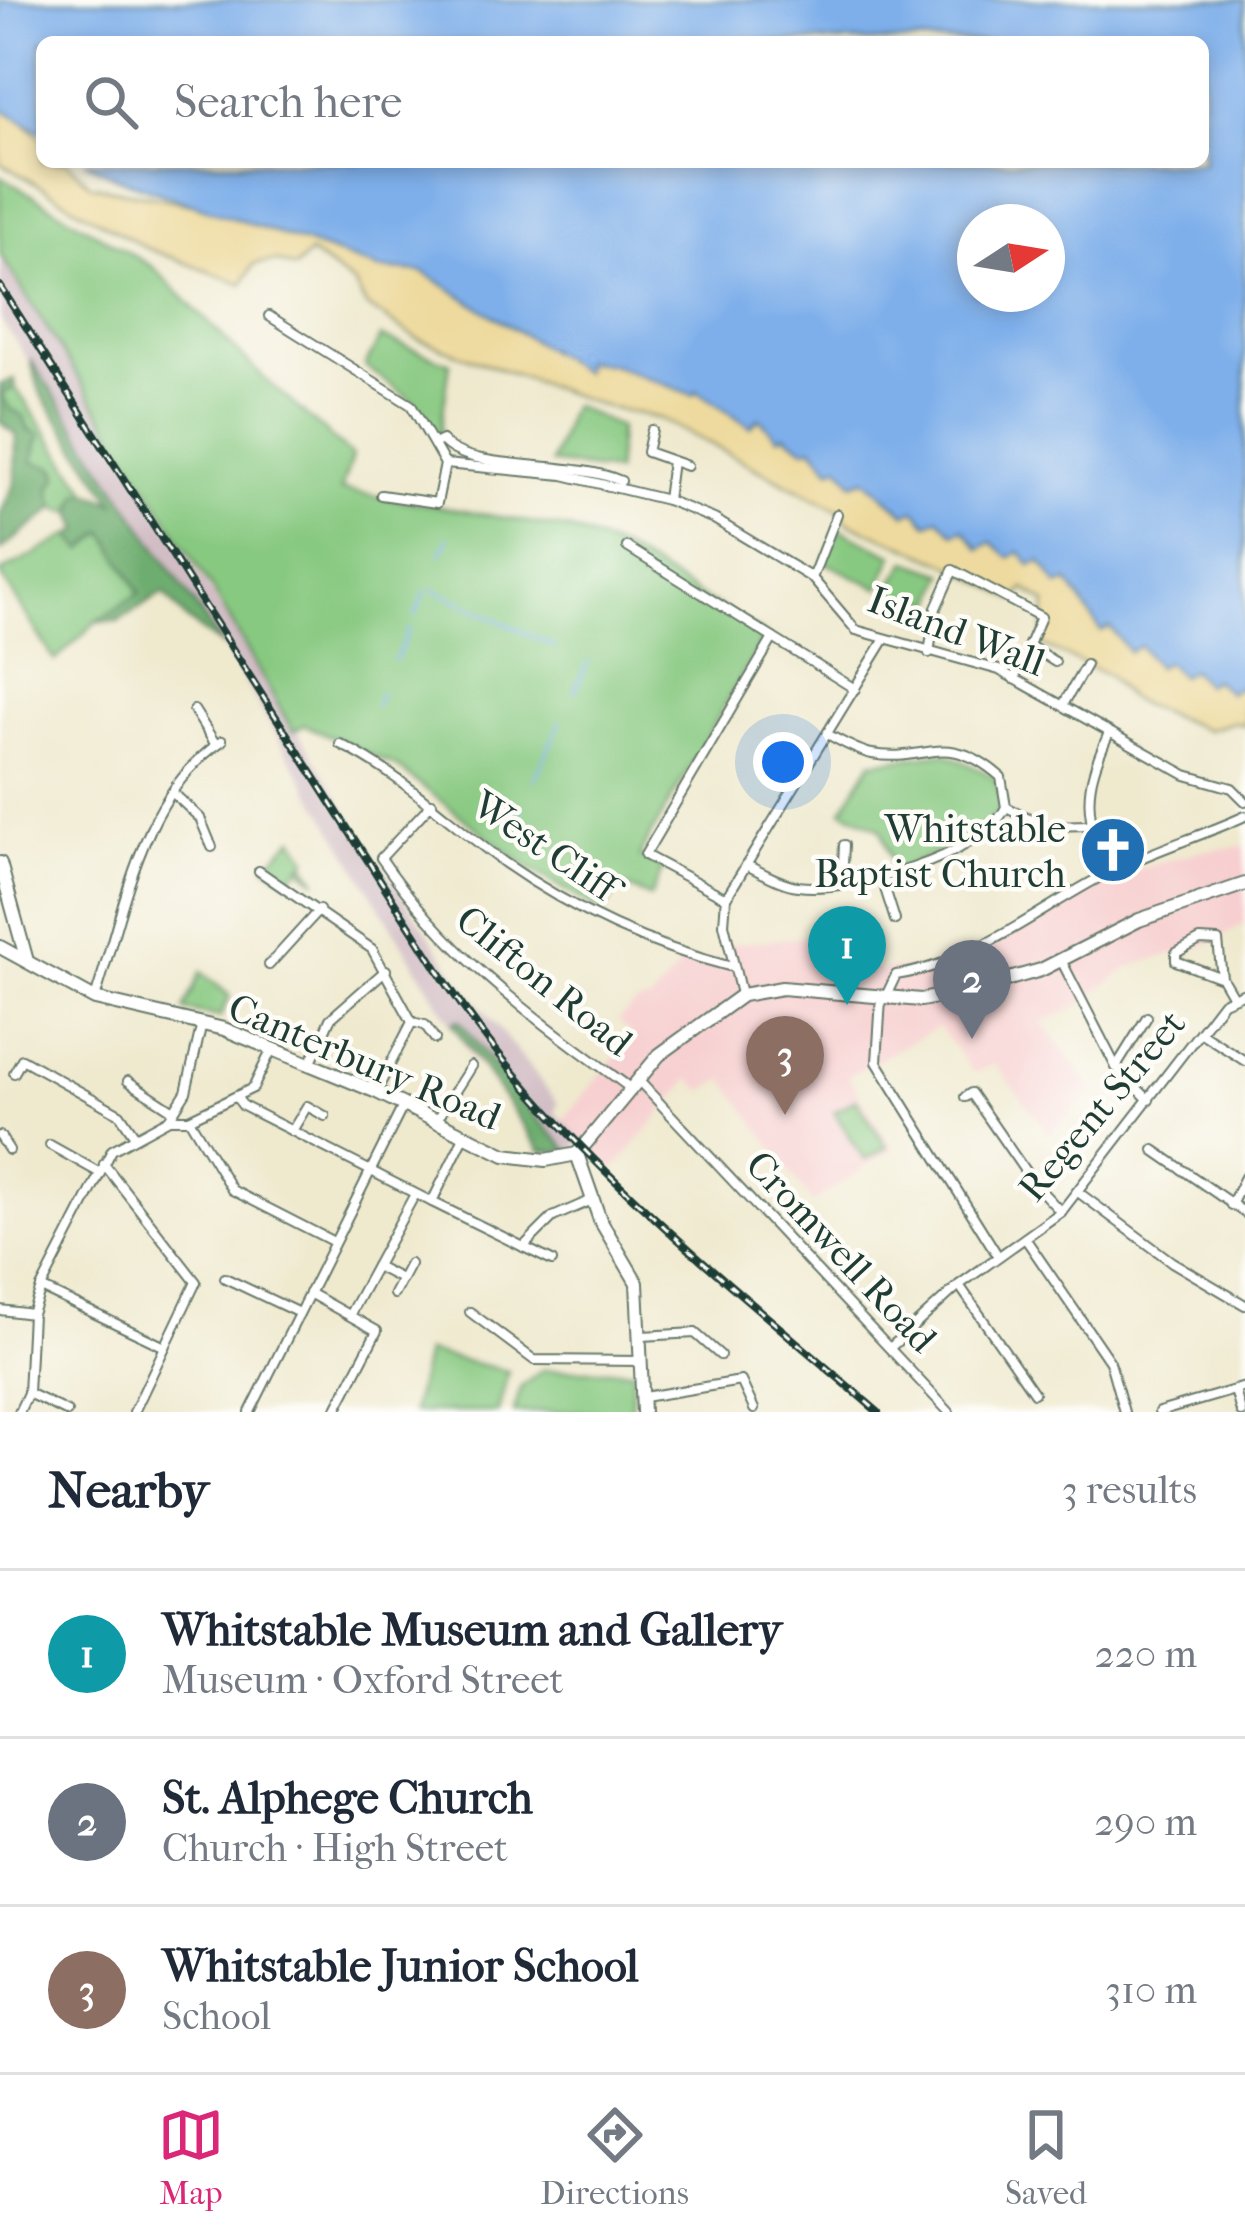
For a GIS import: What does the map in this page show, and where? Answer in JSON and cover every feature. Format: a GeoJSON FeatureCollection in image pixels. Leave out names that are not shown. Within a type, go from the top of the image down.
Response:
{"type":"FeatureCollection","features":[{"type":"Feature","properties":{"kind":"main road"},"geometry":{"type":"LineString","coordinates":[[0,863],[27,961]]}},
{"type":"Feature","properties":{"kind":"main road"},"geometry":{"type":"LineString","coordinates":[[643,1412],[642,1336],[633,1269],[592,1201],[577,1154],[673,1043],[742,995],[782,988],[883,999],[936,998],[1062,962],[1139,920],[1245,884]]}},
{"type":"Feature","properties":{"kind":"main road","name":"Canterbury Road"},"geometry":{"type":"LineString","coordinates":[[0,947],[95,999],[202,1023],[310,1062],[523,1160],[577,1154]]}},
{"type":"Feature","properties":{"kind":"street"},"geometry":{"type":"LineString","coordinates":[[268,316],[404,398],[435,443],[446,464],[437,503],[382,495]]}},
{"type":"Feature","properties":{"kind":"street"},"geometry":{"type":"LineString","coordinates":[[652,430],[646,452],[687,466]]}},
{"type":"Feature","properties":{"kind":"street"},"geometry":{"type":"LineString","coordinates":[[435,443],[442,440],[453,453],[473,461],[584,469],[621,481]]}},
{"type":"Feature","properties":{"kind":"street"},"geometry":{"type":"LineString","coordinates":[[667,500],[672,461]]}},
{"type":"Feature","properties":{"kind":"street","name":"Island Wall"},"geometry":{"type":"LineString","coordinates":[[446,464],[562,475],[667,500],[736,529],[812,578],[848,623],[884,641],[1014,679],[1201,782],[1232,788],[1245,801]]}},
{"type":"Feature","properties":{"kind":"street"},"geometry":{"type":"LineString","coordinates":[[405,499],[407,482]]}},
{"type":"Feature","properties":{"kind":"street"},"geometry":{"type":"LineString","coordinates":[[812,578],[837,514]]}},
{"type":"Feature","properties":{"kind":"street"},"geometry":{"type":"LineString","coordinates":[[627,547],[855,688]]}},
{"type":"Feature","properties":{"kind":"street"},"geometry":{"type":"LineString","coordinates":[[929,653],[949,571],[1041,617],[1014,679]]}},
{"type":"Feature","properties":{"kind":"street"},"geometry":{"type":"LineString","coordinates":[[726,898],[645,855],[773,638]]}},
{"type":"Feature","properties":{"kind":"street"},"geometry":{"type":"LineString","coordinates":[[742,995],[732,967],[726,898],[884,641]]}},
{"type":"Feature","properties":{"kind":"street"},"geometry":{"type":"LineString","coordinates":[[1030,646],[1055,662]]}},
{"type":"Feature","properties":{"kind":"street"},"geometry":{"type":"LineString","coordinates":[[1063,705],[1086,665]]}},
{"type":"Feature","properties":{"kind":"street"},"geometry":{"type":"LineString","coordinates":[[95,999],[154,819],[190,764],[219,743],[194,710]]}},
{"type":"Feature","properties":{"kind":"street"},"geometry":{"type":"LineString","coordinates":[[1109,733],[1087,785],[1090,825],[1109,872]]}},
{"type":"Feature","properties":{"kind":"street"},"geometry":{"type":"LineString","coordinates":[[827,734],[871,754],[933,748],[969,756],[1000,777],[1006,807]]}},
{"type":"Feature","properties":{"kind":"street","name":"West Cliff"},"geometry":{"type":"LineString","coordinates":[[340,744],[382,765],[505,862],[584,911],[660,947],[732,967]]}},
{"type":"Feature","properties":{"kind":"street"},"geometry":{"type":"LineString","coordinates":[[172,792],[200,818],[212,847]]}},
{"type":"Feature","properties":{"kind":"street","name":"Clifton Road"},"geometry":{"type":"LineString","coordinates":[[432,803],[381,858],[417,912],[457,951],[635,1085]]}},
{"type":"Feature","properties":{"kind":"street"},"geometry":{"type":"LineString","coordinates":[[746,866],[797,886],[882,880],[976,840],[1006,807]]}},
{"type":"Feature","properties":{"kind":"street"},"geometry":{"type":"LineString","coordinates":[[1006,807],[1046,826],[1090,825]]}},
{"type":"Feature","properties":{"kind":"street"},"geometry":{"type":"LineString","coordinates":[[998,1256],[877,1062],[883,999],[896,975],[915,972],[1021,926],[1109,872],[1245,816]]}},
{"type":"Feature","properties":{"kind":"street"},"geometry":{"type":"LineString","coordinates":[[842,883],[844,845]]}},
{"type":"Feature","properties":{"kind":"street"},"geometry":{"type":"LineString","coordinates":[[259,871],[372,949],[412,1022]]}},
{"type":"Feature","properties":{"kind":"street"},"geometry":{"type":"LineString","coordinates":[[882,880],[895,920]]}},
{"type":"Feature","properties":{"kind":"street"},"geometry":{"type":"LineString","coordinates":[[269,965],[320,910]]}},
{"type":"Feature","properties":{"kind":"street"},"geometry":{"type":"LineString","coordinates":[[0,926],[19,919]]}},
{"type":"Feature","properties":{"kind":"street"},"geometry":{"type":"LineString","coordinates":[[1222,978],[1176,962],[1176,952],[1185,944],[1213,938],[1222,978],[1233,997]]}},
{"type":"Feature","properties":{"kind":"street"},"geometry":{"type":"LineString","coordinates":[[1062,962],[1116,1067],[1149,1100]]}},
{"type":"Feature","properties":{"kind":"street"},"geometry":{"type":"LineString","coordinates":[[310,1062],[330,1018],[386,970]]}},
{"type":"Feature","properties":{"kind":"street","name":"Regent Street"},"geometry":{"type":"LineString","coordinates":[[891,1347],[959,1285],[1061,1212],[1223,1002],[1245,993]]}},
{"type":"Feature","properties":{"kind":"street"},"geometry":{"type":"LineString","coordinates":[[1116,1067],[1148,1017]]}},
{"type":"Feature","properties":{"kind":"street"},"geometry":{"type":"LineString","coordinates":[[412,1022],[425,1025],[435,1039]]}},
{"type":"Feature","properties":{"kind":"street"},"geometry":{"type":"LineString","coordinates":[[376,1092],[412,1022]]}},
{"type":"Feature","properties":{"kind":"street"},"geometry":{"type":"LineString","coordinates":[[19,1412],[28,1393],[32,1314],[40,1288],[112,1150],[172,1115],[196,1070],[202,1023]]}},
{"type":"Feature","properties":{"kind":"street"},"geometry":{"type":"LineString","coordinates":[[1202,1033],[1245,1061]]}},
{"type":"Feature","properties":{"kind":"street"},"geometry":{"type":"LineString","coordinates":[[128,1081],[172,1115],[189,1119],[237,1098],[260,1080],[272,1048]]}},
{"type":"Feature","properties":{"kind":"street"},"geometry":{"type":"LineString","coordinates":[[14,1073],[22,1059],[120,1114],[135,1136]]}},
{"type":"Feature","properties":{"kind":"street"},"geometry":{"type":"LineString","coordinates":[[436,1121],[471,1066]]}},
{"type":"Feature","properties":{"kind":"street","name":"Cromwell Road"},"geometry":{"type":"LineString","coordinates":[[635,1085],[949,1412]]}},
{"type":"Feature","properties":{"kind":"street"},"geometry":{"type":"LineString","coordinates":[[965,1097],[971,1093],[1031,1181],[1061,1212]]}},
{"type":"Feature","properties":{"kind":"street"},"geometry":{"type":"LineString","coordinates":[[237,1098],[292,1131],[552,1261]]}},
{"type":"Feature","properties":{"kind":"street"},"geometry":{"type":"LineString","coordinates":[[250,1412],[404,1104]]}},
{"type":"Feature","properties":{"kind":"street"},"geometry":{"type":"LineString","coordinates":[[292,1131],[307,1106],[325,1116]]}},
{"type":"Feature","properties":{"kind":"street"},"geometry":{"type":"LineString","coordinates":[[189,1119],[232,1190],[334,1242]]}},
{"type":"Feature","properties":{"kind":"street"},"geometry":{"type":"LineString","coordinates":[[432,1202],[464,1135]]}},
{"type":"Feature","properties":{"kind":"street"},"geometry":{"type":"LineString","coordinates":[[0,1136],[9,1150]]}},
{"type":"Feature","properties":{"kind":"street"},"geometry":{"type":"LineString","coordinates":[[50,1145],[102,1169],[196,1282],[134,1412]]}},
{"type":"Feature","properties":{"kind":"street"},"geometry":{"type":"LineString","coordinates":[[1154,1150],[1245,1213]]}},
{"type":"Feature","properties":{"kind":"street"},"geometry":{"type":"LineString","coordinates":[[1172,1163],[1179,1153]]}},
{"type":"Feature","properties":{"kind":"street"},"geometry":{"type":"LineString","coordinates":[[1231,1205],[1245,1177]]}},
{"type":"Feature","properties":{"kind":"street"},"geometry":{"type":"LineString","coordinates":[[1078,1191],[1172,1262],[1245,1306]]}},
{"type":"Feature","properties":{"kind":"street"},"geometry":{"type":"LineString","coordinates":[[351,1312],[415,1194]]}},
{"type":"Feature","properties":{"kind":"street"},"geometry":{"type":"LineString","coordinates":[[523,1247],[553,1217],[592,1201]]}},
{"type":"Feature","properties":{"kind":"street"},"geometry":{"type":"LineString","coordinates":[[1025,1238],[1110,1362],[1124,1412]]}},
{"type":"Feature","properties":{"kind":"street"},"geometry":{"type":"LineString","coordinates":[[394,1294],[410,1264]]}},
{"type":"Feature","properties":{"kind":"street"},"geometry":{"type":"LineString","coordinates":[[376,1266],[401,1279]]}},
{"type":"Feature","properties":{"kind":"street"},"geometry":{"type":"LineString","coordinates":[[225,1278],[299,1313]]}},
{"type":"Feature","properties":{"kind":"street"},"geometry":{"type":"LineString","coordinates":[[959,1285],[1034,1393]]}},
{"type":"Feature","properties":{"kind":"street"},"geometry":{"type":"LineString","coordinates":[[40,1288],[166,1347]]}},
{"type":"Feature","properties":{"kind":"street"},"geometry":{"type":"LineString","coordinates":[[310,1292],[377,1331],[334,1412]]}},
{"type":"Feature","properties":{"kind":"street"},"geometry":{"type":"LineString","coordinates":[[0,1310],[32,1314]]}},
{"type":"Feature","properties":{"kind":"street"},"geometry":{"type":"LineString","coordinates":[[470,1312],[534,1360],[643,1360]]}},
{"type":"Feature","properties":{"kind":"street"},"geometry":{"type":"LineString","coordinates":[[642,1336],[695,1333],[720,1355]]}},
{"type":"Feature","properties":{"kind":"street"},"geometry":{"type":"LineString","coordinates":[[644,1397],[741,1382],[754,1409]]}},
{"type":"Feature","properties":{"kind":"street"},"geometry":{"type":"LineString","coordinates":[[1160,1412],[1240,1388],[1241,1412]]}},
{"type":"Feature","properties":{"kind":"street"},"geometry":{"type":"LineString","coordinates":[[28,1393],[68,1412]]}},
{"type":"Feature","properties":{"kind":"shaded area"},"geometry":{"type":"Polygon","coordinates":[[[0,254],[376,857],[459,979],[558,1103],[555,1112],[583,1140],[570,1152],[541,1151],[528,1127],[470,1055],[223,647],[0,319],[0,254]]]}},
{"type":"Feature","properties":{"kind":"shaded area"},"geometry":{"type":"Polygon","coordinates":[[[1245,846],[1245,923],[1214,942],[1131,966],[1076,1007],[1042,1022],[1094,1091],[1050,1135],[995,1064],[974,1073],[938,1027],[848,1076],[893,1149],[812,1203],[724,1079],[703,1091],[690,1079],[613,1171],[563,1120],[633,1036],[618,1020],[638,1003],[651,1001],[684,960],[732,959],[729,944],[831,934],[876,970],[930,967],[997,944],[1116,876],[1200,851],[1245,846]]]}},
{"type":"Feature","properties":{"kind":"green space"},"geometry":{"type":"Polygon","coordinates":[[[0,176],[153,267],[264,378],[352,456],[341,490],[569,529],[624,550],[765,635],[639,856],[663,869],[650,897],[621,885],[603,912],[526,866],[397,767],[305,725],[293,731],[216,595],[0,254],[0,176]]]}},
{"type":"Feature","properties":{"kind":"green space"},"geometry":{"type":"Polygon","coordinates":[[[381,337],[450,363],[440,434],[433,432],[412,400],[365,366],[381,337]]]}},
{"type":"Feature","properties":{"kind":"green space"},"geometry":{"type":"Polygon","coordinates":[[[30,359],[223,647],[187,620],[164,593],[117,621],[97,621],[140,593],[104,531],[83,550],[70,535],[80,531],[73,513],[78,495],[88,492],[115,503],[41,394],[30,359]]]}},
{"type":"Feature","properties":{"kind":"green space"},"geometry":{"type":"Polygon","coordinates":[[[14,379],[15,387],[2,394],[9,408],[24,416],[28,430],[40,434],[32,462],[54,467],[58,477],[50,489],[55,508],[0,551],[0,515],[15,483],[16,434],[0,422],[0,385],[14,379]]]}},
{"type":"Feature","properties":{"kind":"green space"},"geometry":{"type":"Polygon","coordinates":[[[15,387],[88,492],[74,504],[73,513],[55,508],[49,493],[58,471],[32,462],[40,438],[8,408],[2,394],[15,387]]]}},
{"type":"Feature","properties":{"kind":"green space"},"geometry":{"type":"Polygon","coordinates":[[[571,405],[619,427],[616,472],[551,463],[571,405]]]}},
{"type":"Feature","properties":{"kind":"green space"},"geometry":{"type":"Polygon","coordinates":[[[839,529],[894,555],[879,588],[824,562],[839,529]]]}},
{"type":"Feature","properties":{"kind":"green space"},"geometry":{"type":"Polygon","coordinates":[[[105,531],[140,594],[97,621],[55,661],[0,573],[70,535],[84,550],[105,531]]]}},
{"type":"Feature","properties":{"kind":"green space"},"geometry":{"type":"Polygon","coordinates":[[[907,561],[945,574],[934,603],[887,593],[907,561]]]}},
{"type":"Feature","properties":{"kind":"green space"},"geometry":{"type":"Polygon","coordinates":[[[945,753],[993,776],[1004,803],[970,837],[895,871],[881,829],[842,810],[872,762],[945,753]]]}},
{"type":"Feature","properties":{"kind":"green space"},"geometry":{"type":"Polygon","coordinates":[[[294,838],[308,859],[301,866],[306,864],[317,881],[300,867],[288,881],[266,865],[294,838]]]}},
{"type":"Feature","properties":{"kind":"green space"},"geometry":{"type":"Polygon","coordinates":[[[201,972],[230,996],[220,1017],[184,1010],[201,972]]]}},
{"type":"Feature","properties":{"kind":"green space"},"geometry":{"type":"Polygon","coordinates":[[[459,1020],[522,1103],[570,1152],[541,1151],[452,1023],[459,1020]]]}},
{"type":"Feature","properties":{"kind":"green space"},"geometry":{"type":"Polygon","coordinates":[[[856,1099],[887,1147],[865,1160],[834,1112],[856,1099]]]}},
{"type":"Feature","properties":{"kind":"green space"},"geometry":{"type":"Polygon","coordinates":[[[426,1352],[508,1371],[498,1412],[412,1412],[426,1352]]]}},
{"type":"Feature","properties":{"kind":"green space"},"geometry":{"type":"Polygon","coordinates":[[[542,1370],[633,1370],[631,1412],[514,1412],[521,1387],[542,1370]]]}},
{"type":"Feature","properties":{"kind":"sand"},"geometry":{"type":"Polygon","coordinates":[[[0,100],[36,133],[36,168],[73,168],[91,185],[217,209],[303,205],[667,357],[1245,665],[1245,725],[1233,722],[1207,730],[1128,698],[1109,676],[1042,645],[1046,603],[1025,589],[1016,600],[944,562],[847,522],[840,511],[661,419],[599,405],[418,339],[366,306],[355,285],[310,253],[295,268],[276,261],[254,264],[242,284],[146,248],[0,163],[0,100]]]}},
{"type":"Feature","properties":{"kind":"water"},"geometry":{"type":"Polygon","coordinates":[[[0,0],[1245,0],[1245,693],[1237,687],[1229,693],[1213,679],[1206,685],[1191,670],[1181,676],[1166,662],[1157,667],[1140,646],[1129,652],[1110,627],[1101,631],[1068,582],[1058,586],[1041,561],[1031,565],[1020,552],[1009,558],[992,542],[980,549],[964,529],[954,533],[939,518],[928,524],[915,510],[906,514],[865,479],[853,483],[839,465],[831,469],[812,446],[805,449],[785,435],[778,438],[759,418],[751,427],[697,391],[693,395],[611,364],[585,361],[583,372],[423,272],[379,269],[97,168],[1209,168],[1209,36],[36,36],[36,129],[0,108],[0,0]]]}},
{"type":"Feature","properties":{"kind":"waterway"},"geometry":{"type":"LineString","coordinates":[[441,554],[448,538]]}},
{"type":"Feature","properties":{"kind":"waterway"},"geometry":{"type":"LineString","coordinates":[[432,589],[555,647]]}},
{"type":"Feature","properties":{"kind":"waterway"},"geometry":{"type":"LineString","coordinates":[[415,616],[425,592]]}},
{"type":"Feature","properties":{"kind":"waterway"},"geometry":{"type":"LineString","coordinates":[[395,661],[409,629]]}},
{"type":"Feature","properties":{"kind":"waterway"},"geometry":{"type":"LineString","coordinates":[[574,692],[588,662]]}},
{"type":"Feature","properties":{"kind":"waterway"},"geometry":{"type":"LineString","coordinates":[[376,705],[380,693]]}},
{"type":"Feature","properties":{"kind":"waterway"},"geometry":{"type":"LineString","coordinates":[[534,780],[561,721]]}},
{"type":"Feature","properties":{"kind":"waterway"},"geometry":{"type":"LineString","coordinates":[[513,827],[521,807]]}},
{"type":"Feature","properties":{"kind":"waterway"},"geometry":{"type":"LineString","coordinates":[[500,813],[530,844]]}},
{"type":"Feature","properties":{"kind":"railway"},"geometry":{"type":"LineString","coordinates":[[0,286],[445,981],[490,1043],[591,1157],[703,1262],[878,1412]]}},
{"type":"Feature","properties":{"kind":"place","name":"Whitstable Baptist Church"},"geometry":{"type":"Point","coordinates":[1113,850]}},
{"type":"Feature","properties":{"kind":"place","name":"Whitstable Museum and Gallery"},"geometry":{"type":"Point","coordinates":[847,1005]}},
{"type":"Feature","properties":{"kind":"place","name":"St. Alphege Church"},"geometry":{"type":"Point","coordinates":[972,1039]}},
{"type":"Feature","properties":{"kind":"place","name":"Whitstable Junior School"},"geometry":{"type":"Point","coordinates":[785,1115]}}]}
